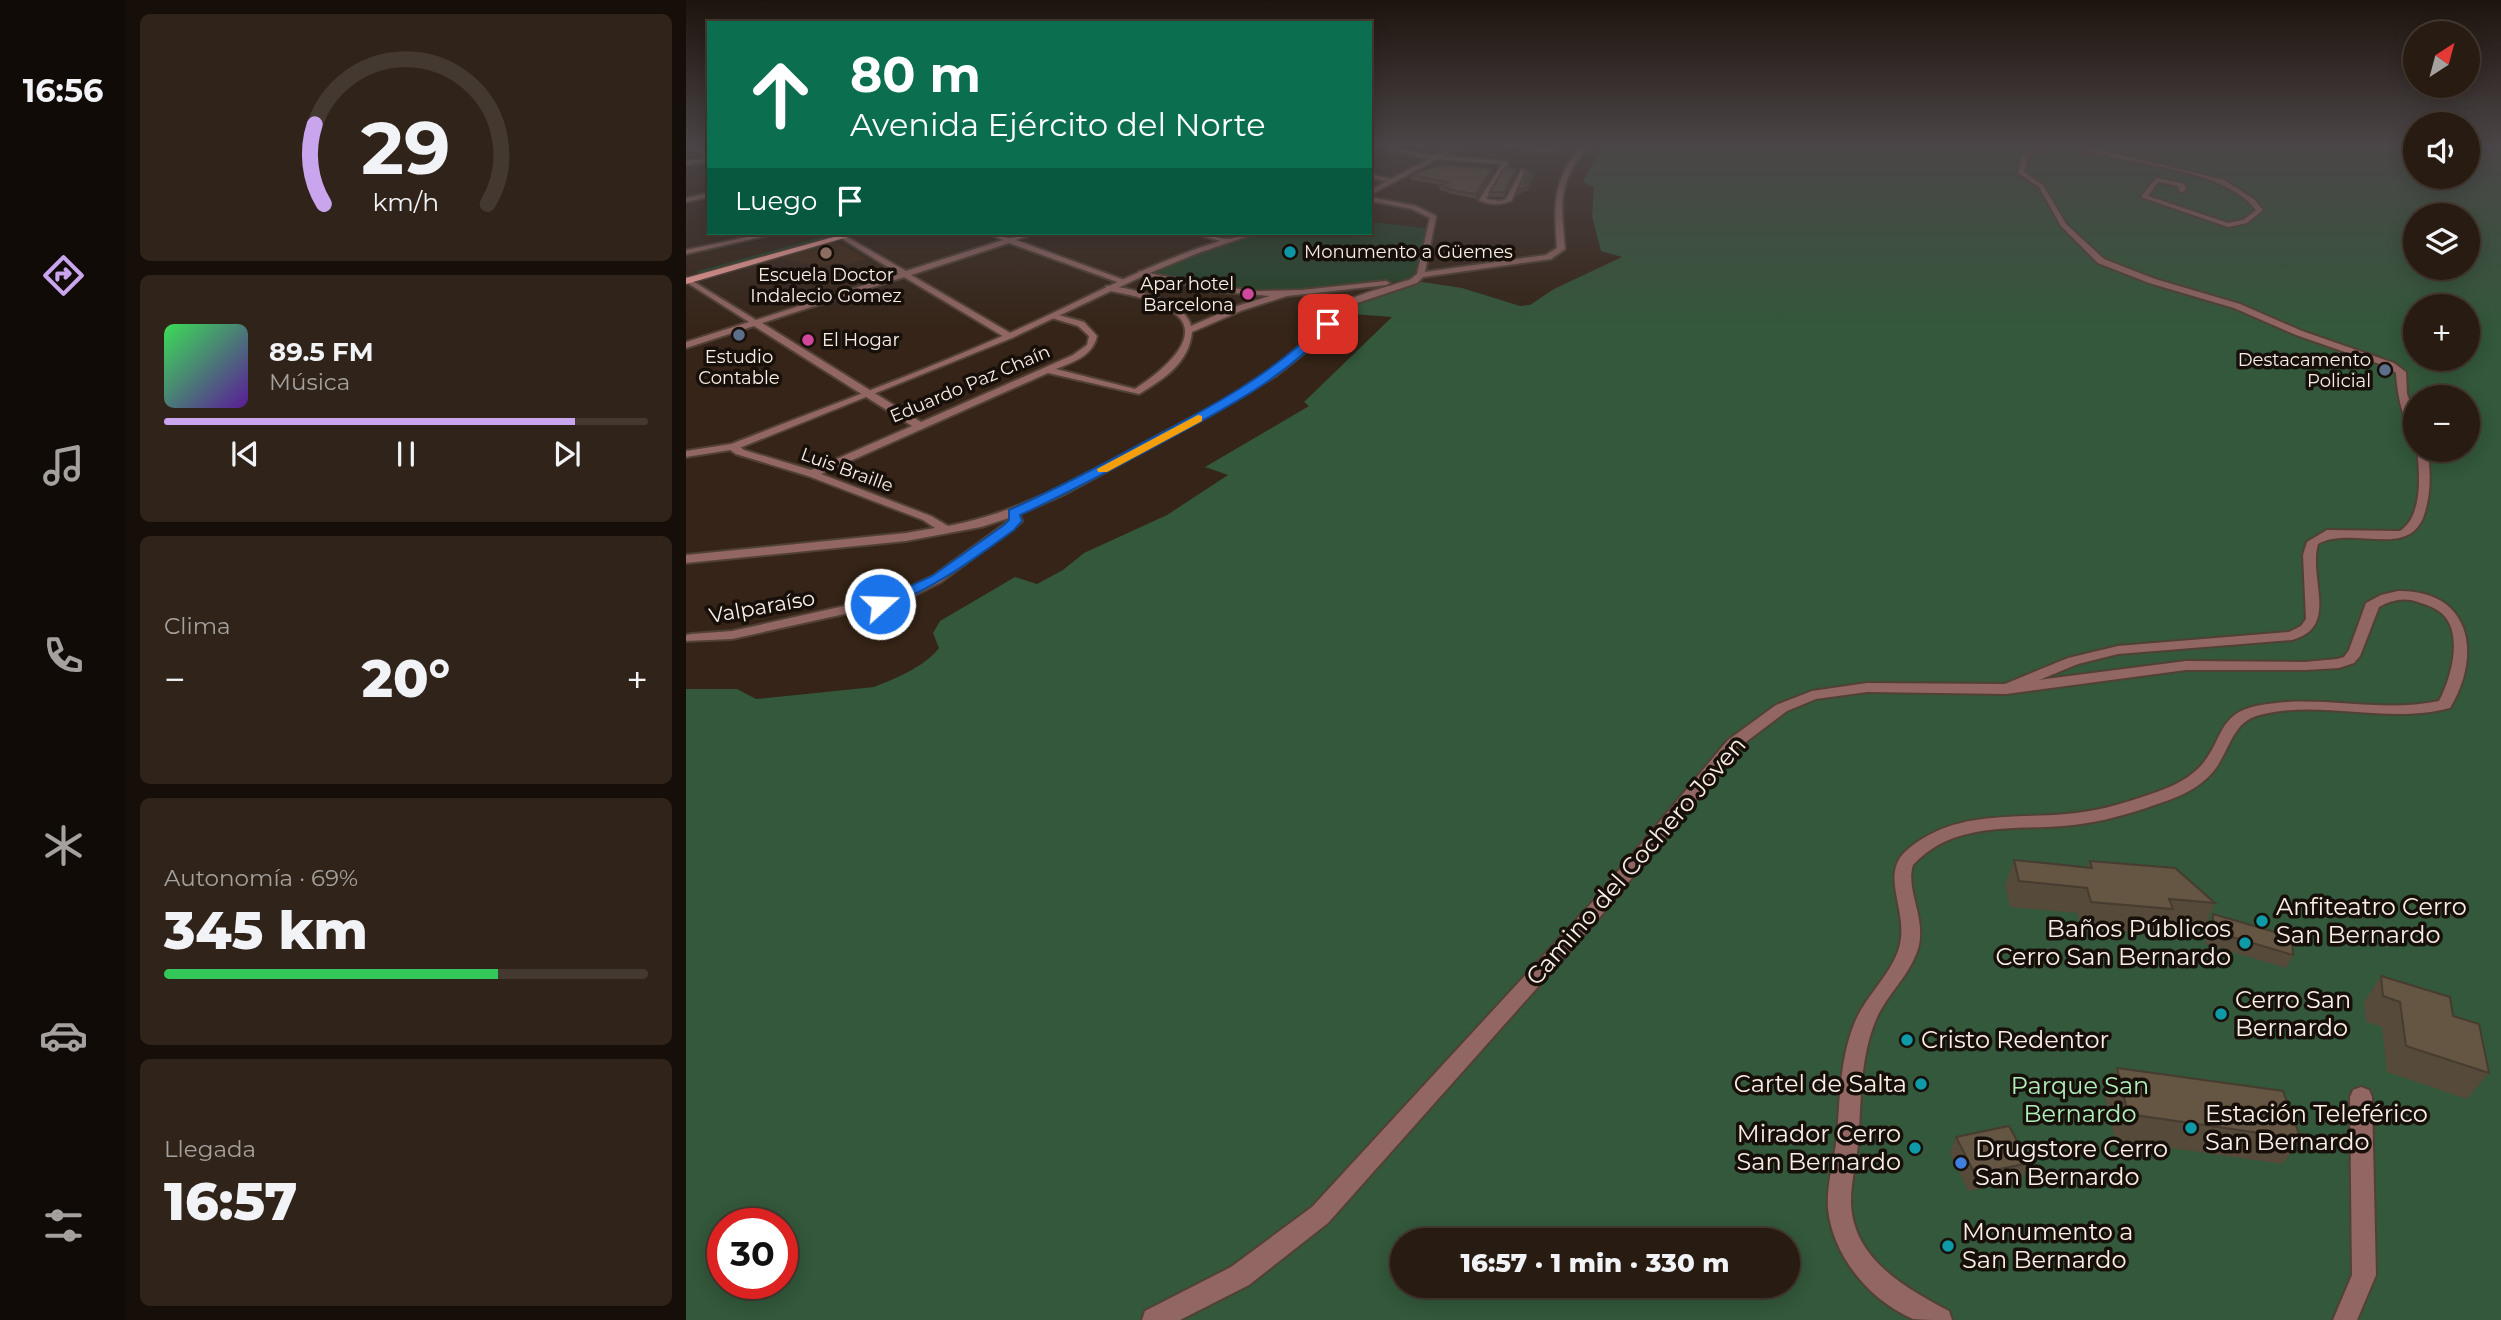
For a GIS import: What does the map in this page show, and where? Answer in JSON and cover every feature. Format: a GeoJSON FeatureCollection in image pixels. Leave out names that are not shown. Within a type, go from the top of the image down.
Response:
{"type":"FeatureCollection","features":[{"type":"Feature","properties":{"kind":"main road"},"geometry":{"type":"LineString","coordinates":[[687,278],[822,235]]}},
{"type":"Feature","properties":{"kind":"main road"},"geometry":{"type":"LineString","coordinates":[[687,278],[839,235]]}},
{"type":"Feature","properties":{"kind":"street"},"geometry":{"type":"LineString","coordinates":[[1406,206],[1434,217],[1417,278]]}},
{"type":"Feature","properties":{"kind":"street"},"geometry":{"type":"LineString","coordinates":[[1142,273],[1214,289],[1285,293],[1417,278],[1548,257],[1558,254],[1561,249],[1558,206]]}},
{"type":"Feature","properties":{"kind":"street"},"geometry":{"type":"LineString","coordinates":[[2052,206],[2063,225],[2096,258],[2152,281],[2237,306],[2299,333],[2391,365],[2401,372],[2403,397]]}},
{"type":"Feature","properties":{"kind":"street"},"geometry":{"type":"LineString","coordinates":[[2170,206],[2228,225],[2245,222],[2260,209],[2257,206]]}},
{"type":"Feature","properties":{"kind":"street"},"geometry":{"type":"LineString","coordinates":[[686,252],[766,235]]}},
{"type":"Feature","properties":{"kind":"street"},"geometry":{"type":"LineString","coordinates":[[839,235],[1009,336]]}},
{"type":"Feature","properties":{"kind":"street"},"geometry":{"type":"LineString","coordinates":[[995,235],[1123,281]]}},
{"type":"Feature","properties":{"kind":"street"},"geometry":{"type":"LineString","coordinates":[[686,345],[1026,235]]}},
{"type":"Feature","properties":{"kind":"street"},"geometry":{"type":"LineString","coordinates":[[686,454],[733,447],[1009,336],[1142,273],[1230,237],[1247,235]]}},
{"type":"Feature","properties":{"kind":"street"},"geometry":{"type":"LineString","coordinates":[[687,278],[918,425]]}},
{"type":"Feature","properties":{"kind":"street"},"geometry":{"type":"LineString","coordinates":[[686,559],[906,537],[947,530],[1013,513],[1059,493],[1211,411],[1274,373],[1300,352],[1351,302],[1417,278]]}},
{"type":"Feature","properties":{"kind":"street"},"geometry":{"type":"LineString","coordinates":[[1047,370],[1136,393],[1157,379],[1183,353],[1188,331],[1185,320],[1166,305],[1109,288]]}},
{"type":"Feature","properties":{"kind":"street"},"geometry":{"type":"LineString","coordinates":[[1188,331],[1240,308],[1285,293]]}},
{"type":"Feature","properties":{"kind":"street","name":"Eduardo Paz Chaín"},"geometry":{"type":"LineString","coordinates":[[811,474],[1047,370],[1082,353],[1093,342],[1093,336],[1087,327],[1055,316]]}},
{"type":"Feature","properties":{"kind":"street","name":"Luis Braille"},"geometry":{"type":"LineString","coordinates":[[733,447],[740,452],[811,474],[927,518],[947,530]]}},
{"type":"Feature","properties":{"kind":"street"},"geometry":{"type":"LineString","coordinates":[[2003,690],[2073,661],[2118,650],[2292,636],[2306,629],[2313,619],[2309,555],[2313,541],[2327,534],[2410,533],[2416,527],[2424,485],[2423,462]]}},
{"type":"Feature","properties":{"kind":"street","name":"Valparaíso"},"geometry":{"type":"LineString","coordinates":[[691,638],[732,635],[898,598],[937,579],[996,538],[1016,521],[1013,513]]}},
{"type":"Feature","properties":{"kind":"street","name":"Camino del Cochero Joven"},"geometry":{"type":"LineString","coordinates":[[1154,1320],[1240,1276],[1320,1215],[1594,912],[1733,744],[1756,724],[1790,703],[1844,691],[1917,687],[2003,690],[2157,667],[2262,663],[2328,665],[2349,660],[2357,650],[2371,606],[2383,598],[2400,595],[2436,604],[2450,612],[2457,624],[2458,648],[2453,691],[2445,705],[2416,710],[2301,706],[2254,711],[2236,719],[2228,727],[2213,761],[2180,789],[2087,818],[2048,822],[1982,822],[1948,831],[1920,849],[1905,864],[1903,877],[1911,914],[1912,936],[1904,960],[1871,1009],[1860,1038],[1849,1107],[1848,1144],[1840,1209],[1846,1236],[1866,1270],[1902,1300],[1940,1320]]}},
{"type":"Feature","properties":{"kind":"street"},"geometry":{"type":"LineString","coordinates":[[2345,1320],[2364,1275],[2361,1097]]}},
{"type":"Feature","properties":{"kind":"shaded area","name":"Escuela Doctor Indalecio Gomez"},"geometry":{"type":"Polygon","coordinates":[[[831,243],[840,243],[866,259],[845,265],[836,263],[820,267],[778,258],[831,243]]]}},
{"type":"Feature","properties":{"kind":"green space","name":"Parque San Bernardo"},"geometry":{"type":"Polygon","coordinates":[[[1593,206],[2403,206],[2403,280],[2480,280],[2480,206],[2501,206],[2501,1320],[686,1320],[686,689],[737,689],[756,699],[874,687],[901,676],[926,661],[939,648],[933,633],[940,621],[1015,577],[1037,584],[1063,570],[1084,553],[1167,515],[1228,475],[1205,467],[1309,406],[1304,402],[1392,317],[1341,313],[1355,302],[1422,282],[1462,288],[1520,306],[1530,305],[1554,289],[1622,257],[1601,251],[1592,216],[1593,206]]]}},
{"type":"Feature","properties":{"kind":"green space","name":"Monumento a Güemes"},"geometry":{"type":"Polygon","coordinates":[[[1372,222],[1433,229],[1421,272],[1414,279],[1285,294],[1243,292],[1142,273],[1195,251],[1247,235],[1372,235],[1372,222]]]}},
{"type":"Feature","properties":{"kind":"green space"},"geometry":{"type":"Polygon","coordinates":[[[821,237],[830,239],[704,274],[695,272],[821,237]]]}},
{"type":"Feature","properties":{"kind":"building"},"geometry":{"type":"Polygon","coordinates":[[[2014,860],[2092,868],[2090,861],[2175,868],[2215,903],[2169,899],[2173,909],[2091,902],[2087,888],[2019,881],[2014,860]]]}},
{"type":"Feature","properties":{"kind":"building"},"geometry":{"type":"Polygon","coordinates":[[[2213,914],[2292,937],[2293,955],[2212,931],[2213,914]]]}},
{"type":"Feature","properties":{"kind":"building"},"geometry":{"type":"Polygon","coordinates":[[[2381,976],[2450,997],[2453,1016],[2479,1024],[2489,1073],[2406,1046],[2400,1002],[2383,996],[2381,976]]]}},
{"type":"Feature","properties":{"kind":"building"},"geometry":{"type":"Polygon","coordinates":[[[2117,1068],[2283,1091],[2301,1139],[2128,1114],[2117,1068]]]}},
{"type":"Feature","properties":{"kind":"building"},"geometry":{"type":"Polygon","coordinates":[[[2009,1126],[2029,1163],[1975,1174],[1956,1137],[2009,1126]]]}},
{"type":"Feature","properties":{"kind":"slow traffic"},"geometry":{"type":"LineString","coordinates":[[1103,469],[1198,418]]}},
{"type":"Feature","properties":{"kind":"place","name":"Monumento a Güemes"},"geometry":{"type":"Point","coordinates":[1290,252]}},
{"type":"Feature","properties":{"kind":"place","name":"Escuela Doctor Indalecio Gomez"},"geometry":{"type":"Point","coordinates":[826,253]}},
{"type":"Feature","properties":{"kind":"place","name":"Apar hotel Barcelona"},"geometry":{"type":"Point","coordinates":[1248,294]}},
{"type":"Feature","properties":{"kind":"place","name":"Estudio Contable"},"geometry":{"type":"Point","coordinates":[739,335]}},
{"type":"Feature","properties":{"kind":"place","name":"El Hogar"},"geometry":{"type":"Point","coordinates":[808,340]}},
{"type":"Feature","properties":{"kind":"place","name":"Destacamento Policial"},"geometry":{"type":"Point","coordinates":[2385,370]}},
{"type":"Feature","properties":{"kind":"place","name":"Anfiteatro Cerro San Bernardo"},"geometry":{"type":"Point","coordinates":[2262,921]}},
{"type":"Feature","properties":{"kind":"place","name":"Baños Públicos Cerro San Bernardo"},"geometry":{"type":"Point","coordinates":[2245,943]}},
{"type":"Feature","properties":{"kind":"place","name":"Cerro San Bernardo"},"geometry":{"type":"Point","coordinates":[2221,1014]}},
{"type":"Feature","properties":{"kind":"place","name":"Cristo Redentor"},"geometry":{"type":"Point","coordinates":[1907,1040]}},
{"type":"Feature","properties":{"kind":"place","name":"Cartel de Salta"},"geometry":{"type":"Point","coordinates":[1921,1084]}},
{"type":"Feature","properties":{"kind":"place","name":"Estación Teleférico San Bernardo"},"geometry":{"type":"Point","coordinates":[2191,1128]}},
{"type":"Feature","properties":{"kind":"place","name":"Mirador Cerro San Bernardo"},"geometry":{"type":"Point","coordinates":[1915,1148]}},
{"type":"Feature","properties":{"kind":"place","name":"Drugstore Cerro San Bernardo"},"geometry":{"type":"Point","coordinates":[1961,1163]}},
{"type":"Feature","properties":{"kind":"place","name":"Monumento a San Bernardo"},"geometry":{"type":"Point","coordinates":[1948,1246]}},
{"type":"Feature","properties":{"kind":"route"},"geometry":{"type":"LineString","coordinates":[[880,604],[937,579],[1009,528],[1016,521],[1013,513],[1059,493],[1211,411],[1274,373],[1328,324]]}}]}
